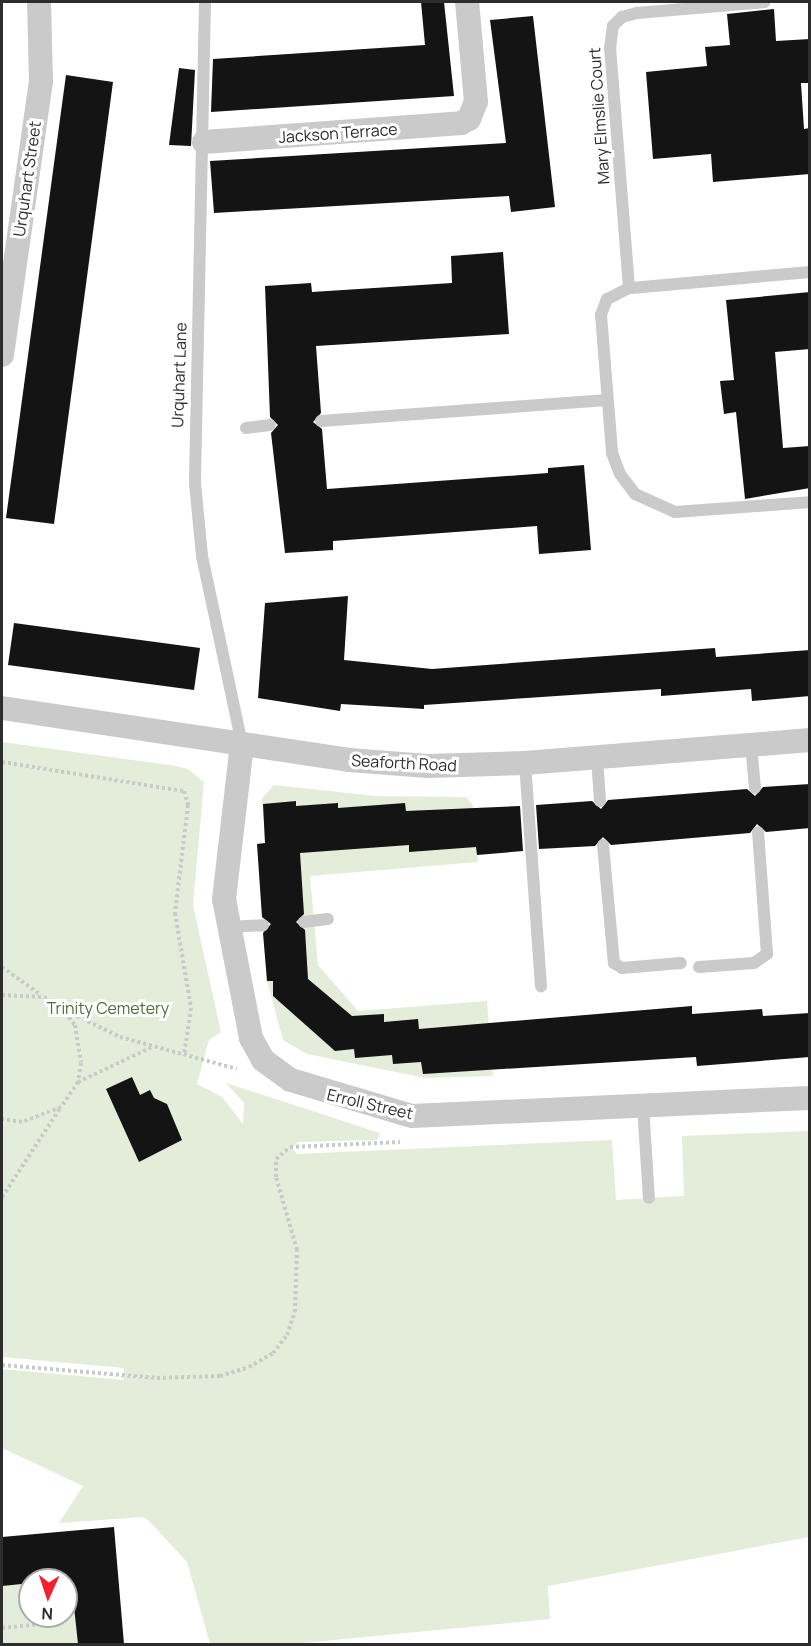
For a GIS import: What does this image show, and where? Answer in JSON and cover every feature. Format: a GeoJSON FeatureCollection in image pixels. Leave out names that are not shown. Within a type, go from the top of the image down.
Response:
{"type":"FeatureCollection","features":[{"type":"Feature","properties":{"kind":"street","name":"Urquhart Street"},"geometry":{"type":"LineString","coordinates":[[2,355],[41,82],[39,2]]}},
{"type":"Feature","properties":{"kind":"street","name":"Jackson Terrace"},"geometry":{"type":"LineString","coordinates":[[204,142],[448,126],[470,118],[476,92],[467,2]]}},
{"type":"Feature","properties":{"kind":"street","name":"Seaforth Road"},"geometry":{"type":"LineString","coordinates":[[2,708],[375,763],[525,763],[810,740]]}},
{"type":"Feature","properties":{"kind":"street","name":"Erroll Street"},"geometry":{"type":"LineString","coordinates":[[242,744],[224,887],[229,927],[255,1049],[274,1070],[313,1090],[412,1116],[810,1098]]}},
{"type":"Feature","properties":{"kind":"lane","name":"Urquhart Lane"},"geometry":{"type":"LineString","coordinates":[[205,2],[204,142],[195,483],[202,555],[242,744]]}},
{"type":"Feature","properties":{"kind":"lane","name":"Mary Elmslie Court"},"geometry":{"type":"LineString","coordinates":[[629,288],[610,49],[613,26],[622,17],[637,13],[765,2]]}},
{"type":"Feature","properties":{"kind":"lane"},"geometry":{"type":"LineString","coordinates":[[810,272],[629,288],[616,292],[603,307],[607,400],[615,464],[626,484],[648,503],[675,512],[810,502]]}},
{"type":"Feature","properties":{"kind":"lane"},"geometry":{"type":"LineString","coordinates":[[321,421],[607,400]]}},
{"type":"Feature","properties":{"kind":"lane"},"geometry":{"type":"LineString","coordinates":[[246,428],[270,425]]}},
{"type":"Feature","properties":{"kind":"lane"},"geometry":{"type":"LineString","coordinates":[[751,745],[755,788]]}},
{"type":"Feature","properties":{"kind":"lane"},"geometry":{"type":"LineString","coordinates":[[597,758],[600,801]]}},
{"type":"Feature","properties":{"kind":"lane"},"geometry":{"type":"LineString","coordinates":[[525,763],[541,986]]}},
{"type":"Feature","properties":{"kind":"lane"},"geometry":{"type":"LineString","coordinates":[[699,967],[753,963],[767,954],[758,832]]}},
{"type":"Feature","properties":{"kind":"lane"},"geometry":{"type":"LineString","coordinates":[[603,845],[614,963],[622,968],[681,963]]}},
{"type":"Feature","properties":{"kind":"lane"},"geometry":{"type":"LineString","coordinates":[[304,922],[328,919]]}},
{"type":"Feature","properties":{"kind":"lane"},"geometry":{"type":"LineString","coordinates":[[229,927],[263,925]]}},
{"type":"Feature","properties":{"kind":"lane"},"geometry":{"type":"LineString","coordinates":[[643,1106],[649,1198]]}},
{"type":"Feature","properties":{"kind":"path"},"geometry":{"type":"LineString","coordinates":[[2,762],[184,791],[188,805],[174,913],[191,1008],[184,1055]]}},
{"type":"Feature","properties":{"kind":"path"},"geometry":{"type":"LineString","coordinates":[[2,967],[44,997],[90,1025],[153,1047],[204,1060]]}},
{"type":"Feature","properties":{"kind":"path"},"geometry":{"type":"LineString","coordinates":[[2,995],[44,997]]}},
{"type":"Feature","properties":{"kind":"path"},"geometry":{"type":"LineString","coordinates":[[2,1197],[78,1082],[80,1045],[75,1025],[61,1008]]}},
{"type":"Feature","properties":{"kind":"path"},"geometry":{"type":"LineString","coordinates":[[78,1082],[153,1047]]}},
{"type":"Feature","properties":{"kind":"path"},"geometry":{"type":"LineString","coordinates":[[2,1119],[22,1122],[62,1107]]}},
{"type":"Feature","properties":{"kind":"path"},"geometry":{"type":"LineString","coordinates":[[2,1365],[157,1378],[220,1376],[249,1367],[273,1353],[286,1335],[295,1312],[297,1250],[276,1177],[276,1159],[290,1147],[411,1141]]}},
{"type":"Feature","properties":{"kind":"path"},"geometry":{"type":"LineString","coordinates":[[2,1628],[18,1626]]}},
{"type":"Feature","properties":{"kind":"green space","name":"Trinity Cemetery"},"geometry":{"type":"Polygon","coordinates":[[[2,742],[176,766],[188,769],[204,782],[193,905],[221,1032],[209,1040],[197,1084],[222,1097],[243,1124],[244,1103],[226,1083],[380,1133],[377,1140],[298,1142],[292,1148],[297,1154],[612,1140],[616,1200],[684,1196],[682,1136],[809,1131],[809,1537],[548,1586],[550,1619],[292,1644],[210,1644],[187,1562],[149,1521],[143,1517],[59,1523],[83,1486],[2,1448],[2,1369],[124,1380],[124,1368],[2,1357],[2,742]]]}},
{"type":"Feature","properties":{"kind":"green space"},"geometry":{"type":"Polygon","coordinates":[[[274,785],[375,796],[466,797],[473,805],[478,862],[310,876],[318,965],[358,1011],[487,1001],[493,1076],[425,1078],[307,1054],[283,1040],[267,981],[257,844],[265,843],[262,798],[274,785]]]}},
{"type":"Feature","properties":{"kind":"green space"},"geometry":{"type":"Polygon","coordinates":[[[18,1584],[18,1628],[77,1628],[78,1644],[2,1644],[2,1586],[18,1584]]]}},
{"type":"Feature","properties":{"kind":"building"},"geometry":{"type":"Polygon","coordinates":[[[421,2],[444,2],[454,96],[211,112],[213,59],[425,45],[421,2]]]}},
{"type":"Feature","properties":{"kind":"building"},"geometry":{"type":"Polygon","coordinates":[[[774,9],[776,41],[810,39],[810,83],[801,83],[804,129],[810,128],[810,174],[713,182],[711,154],[653,159],[646,72],[707,66],[705,47],[730,45],[727,14],[774,9]]]}},
{"type":"Feature","properties":{"kind":"building"},"geometry":{"type":"Polygon","coordinates":[[[533,16],[555,207],[511,212],[509,196],[214,213],[210,161],[506,143],[490,20],[533,16]]]}},
{"type":"Feature","properties":{"kind":"building"},"geometry":{"type":"Polygon","coordinates":[[[179,68],[195,70],[191,146],[169,145],[179,68]]]}},
{"type":"Feature","properties":{"kind":"building"},"geometry":{"type":"Polygon","coordinates":[[[66,75],[113,82],[54,524],[6,518],[66,75]]]}},
{"type":"Feature","properties":{"kind":"building"},"geometry":{"type":"Polygon","coordinates":[[[503,252],[509,334],[316,346],[321,413],[313,422],[322,429],[327,489],[548,473],[548,468],[584,465],[591,550],[539,554],[537,526],[333,541],[333,550],[285,553],[271,433],[278,425],[270,417],[265,286],[311,283],[312,292],[452,283],[451,256],[503,252]]]}},
{"type":"Feature","properties":{"kind":"building"},"geometry":{"type":"Polygon","coordinates":[[[810,292],[810,349],[775,352],[783,448],[810,446],[810,488],[745,499],[736,412],[724,414],[720,381],[734,380],[726,300],[810,292]]]}},
{"type":"Feature","properties":{"kind":"building"},"geometry":{"type":"Polygon","coordinates":[[[348,596],[344,660],[432,669],[715,648],[716,657],[810,650],[810,696],[752,701],[751,689],[661,696],[661,689],[424,705],[424,709],[341,704],[340,711],[258,698],[265,603],[348,596]]]}},
{"type":"Feature","properties":{"kind":"building"},"geometry":{"type":"Polygon","coordinates":[[[14,623],[200,648],[194,690],[8,665],[14,623]]]}},
{"type":"Feature","properties":{"kind":"building"},"geometry":{"type":"Polygon","coordinates":[[[810,784],[810,828],[766,832],[757,824],[750,833],[611,845],[603,837],[595,846],[539,849],[536,805],[592,801],[601,809],[608,800],[747,789],[755,796],[763,787],[810,784]]]}},
{"type":"Feature","properties":{"kind":"building"},"geometry":{"type":"Polygon","coordinates":[[[296,801],[296,806],[338,803],[338,808],[405,803],[406,811],[520,806],[523,851],[477,855],[476,847],[409,852],[409,845],[300,853],[304,914],[296,922],[305,930],[308,979],[352,1016],[384,1014],[384,1022],[418,1019],[419,1029],[692,1006],[692,1014],[762,1009],[763,1016],[810,1013],[810,1057],[697,1066],[696,1057],[423,1074],[421,1062],[393,1064],[392,1055],[355,1058],[354,1049],[335,1051],[273,996],[273,981],[267,981],[263,933],[271,924],[262,917],[257,844],[265,843],[263,804],[296,801]]]}},
{"type":"Feature","properties":{"kind":"building"},"geometry":{"type":"Polygon","coordinates":[[[132,1077],[140,1095],[150,1090],[154,1098],[167,1104],[182,1140],[139,1162],[106,1089],[132,1077]]]}},
{"type":"Feature","properties":{"kind":"building"},"geometry":{"type":"Polygon","coordinates":[[[114,1527],[124,1644],[78,1644],[78,1568],[18,1568],[18,1584],[2,1586],[2,1537],[114,1527]]]}}]}
